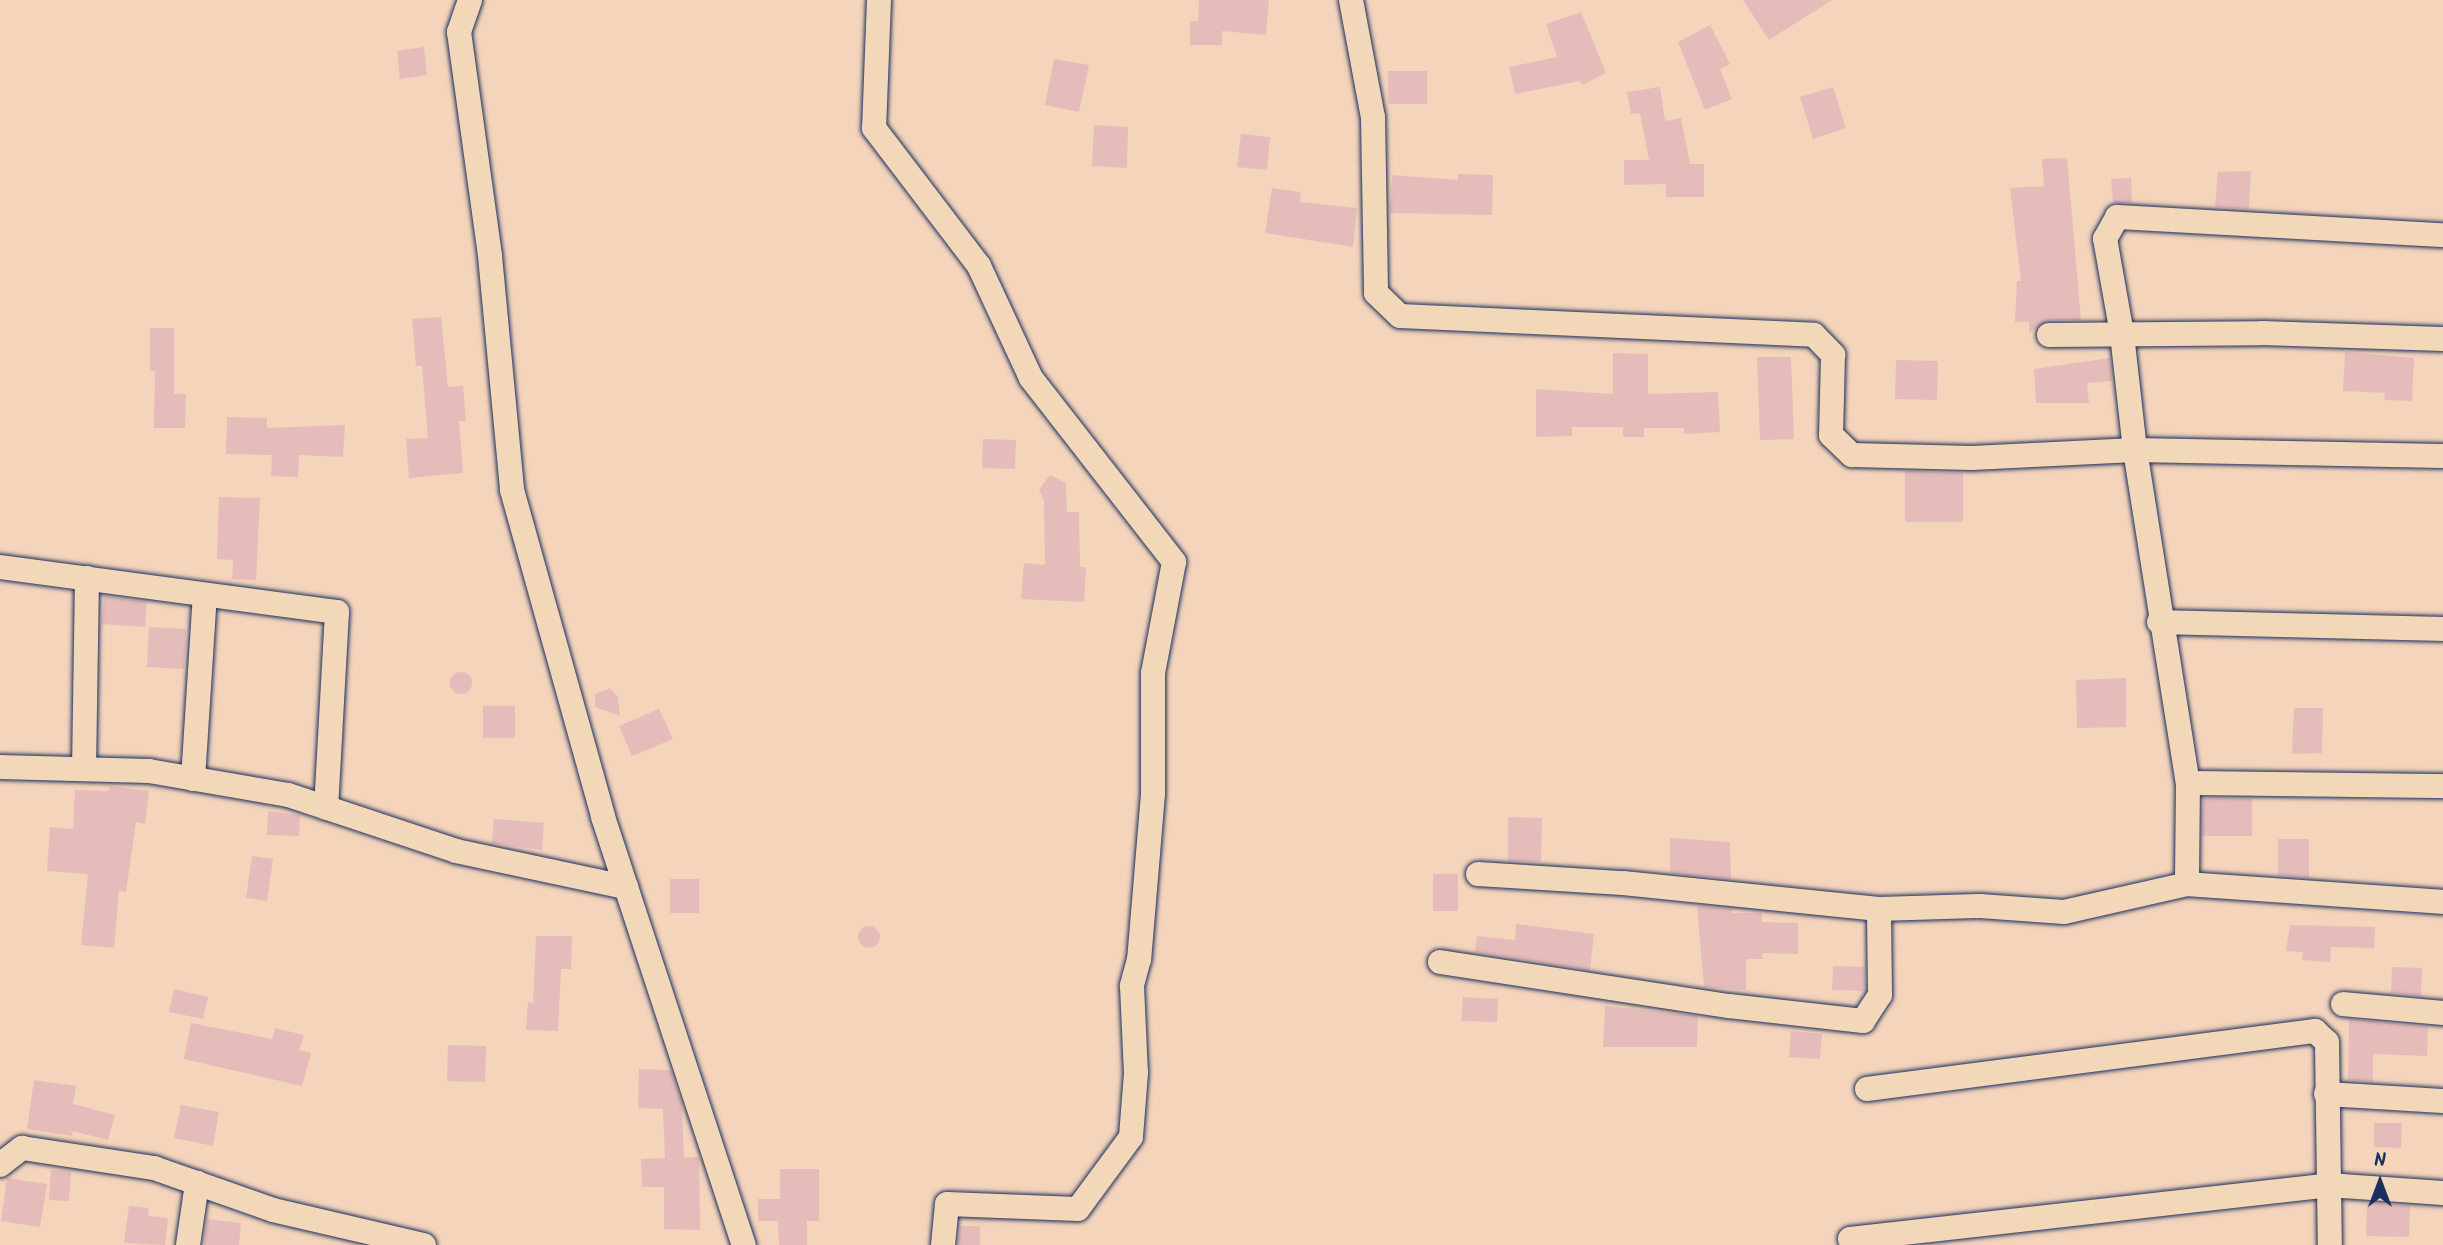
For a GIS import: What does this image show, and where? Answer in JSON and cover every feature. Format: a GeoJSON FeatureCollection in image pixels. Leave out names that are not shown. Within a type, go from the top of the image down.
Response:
{"type":"FeatureCollection","features":[{"type":"Feature","properties":{"kind":"street"},"geometry":{"type":"LineString","coordinates":[[470,0],[459,32],[490,256],[512,491],[626,887],[744,1245]]}},
{"type":"Feature","properties":{"kind":"street"},"geometry":{"type":"LineString","coordinates":[[878,0],[874,128],[979,266],[1031,378],[1174,562],[1153,673],[1153,794],[1139,959],[1132,986],[1136,1073],[1131,1137],[1079,1209],[947,1204],[943,1245]]}},
{"type":"Feature","properties":{"kind":"street"},"geometry":{"type":"LineString","coordinates":[[1351,0],[1373,117],[1376,293],[1400,316],[1814,335],[1833,355],[1831,435],[1852,455],[1972,458],[2134,450],[2443,456]]}},
{"type":"Feature","properties":{"kind":"street"},"geometry":{"type":"LineString","coordinates":[[2188,884],[2188,783],[2159,622],[2134,450],[2122,334],[2105,239],[2117,217],[2443,235]]}},
{"type":"Feature","properties":{"kind":"street"},"geometry":{"type":"LineString","coordinates":[[2049,335],[2262,333],[2443,339]]}},
{"type":"Feature","properties":{"kind":"street"},"geometry":{"type":"LineString","coordinates":[[0,567],[337,612],[326,808]]}},
{"type":"Feature","properties":{"kind":"street"},"geometry":{"type":"LineString","coordinates":[[84,769],[87,578]]}},
{"type":"Feature","properties":{"kind":"street"},"geometry":{"type":"LineString","coordinates":[[193,779],[205,595]]}},
{"type":"Feature","properties":{"kind":"street"},"geometry":{"type":"LineString","coordinates":[[2159,622],[2443,629]]}},
{"type":"Feature","properties":{"kind":"street"},"geometry":{"type":"LineString","coordinates":[[0,767],[149,771],[288,795],[456,851],[626,887]]}},
{"type":"Feature","properties":{"kind":"street"},"geometry":{"type":"LineString","coordinates":[[2188,783],[2443,786]]}},
{"type":"Feature","properties":{"kind":"street"},"geometry":{"type":"LineString","coordinates":[[1478,874],[1623,883],[1879,909],[1980,906],[2064,912],[2188,884],[2443,902]]}},
{"type":"Feature","properties":{"kind":"street"},"geometry":{"type":"LineString","coordinates":[[1440,962],[1716,1004],[1863,1021],[1880,995],[1879,909]]}},
{"type":"Feature","properties":{"kind":"street"},"geometry":{"type":"LineString","coordinates":[[2343,1004],[2443,1013]]}},
{"type":"Feature","properties":{"kind":"street"},"geometry":{"type":"LineString","coordinates":[[1867,1089],[2315,1031],[2327,1042],[2330,1245]]}},
{"type":"Feature","properties":{"kind":"street"},"geometry":{"type":"LineString","coordinates":[[2326,1094],[2443,1101]]}},
{"type":"Feature","properties":{"kind":"street"},"geometry":{"type":"LineString","coordinates":[[0,1166],[22,1148],[154,1167],[273,1210],[424,1245]]}},
{"type":"Feature","properties":{"kind":"street"},"geometry":{"type":"LineString","coordinates":[[188,1245],[197,1183]]}},
{"type":"Feature","properties":{"kind":"street"},"geometry":{"type":"LineString","coordinates":[[1850,1239],[2328,1185],[2443,1193]]}},
{"type":"Feature","properties":{"kind":"building"},"geometry":{"type":"Polygon","coordinates":[[[1199,0],[1269,0],[1266,35],[1222,31],[1222,45],[1190,45],[1190,21],[1198,21],[1199,0]]]}},
{"type":"Feature","properties":{"kind":"building"},"geometry":{"type":"Polygon","coordinates":[[[1743,0],[1832,0],[1769,40],[1743,0]]]}},
{"type":"Feature","properties":{"kind":"building"},"geometry":{"type":"Polygon","coordinates":[[[1581,12],[1606,73],[1582,85],[1580,81],[1515,94],[1509,67],[1557,57],[1546,24],[1581,12]]]}},
{"type":"Feature","properties":{"kind":"building"},"geometry":{"type":"Polygon","coordinates":[[[1710,25],[1730,64],[1720,69],[1732,99],[1705,110],[1678,42],[1710,25]]]}},
{"type":"Feature","properties":{"kind":"building"},"geometry":{"type":"Polygon","coordinates":[[[424,47],[427,75],[400,79],[397,51],[424,47]]]}},
{"type":"Feature","properties":{"kind":"building"},"geometry":{"type":"Polygon","coordinates":[[[1054,59],[1089,65],[1079,112],[1045,105],[1054,59]]]}},
{"type":"Feature","properties":{"kind":"building"},"geometry":{"type":"Polygon","coordinates":[[[1388,71],[1427,71],[1427,104],[1388,104],[1388,71]]]}},
{"type":"Feature","properties":{"kind":"building"},"geometry":{"type":"Polygon","coordinates":[[[1660,87],[1665,121],[1681,118],[1690,164],[1704,164],[1704,197],[1666,197],[1666,184],[1624,185],[1624,160],[1649,160],[1640,113],[1631,114],[1627,92],[1660,87]]]}},
{"type":"Feature","properties":{"kind":"building"},"geometry":{"type":"Polygon","coordinates":[[[1833,87],[1846,128],[1813,139],[1800,97],[1833,87]]]}},
{"type":"Feature","properties":{"kind":"building"},"geometry":{"type":"Polygon","coordinates":[[[1094,125],[1128,127],[1127,168],[1092,166],[1094,125]]]}},
{"type":"Feature","properties":{"kind":"building"},"geometry":{"type":"Polygon","coordinates":[[[1241,134],[1270,137],[1267,170],[1237,167],[1241,134]]]}},
{"type":"Feature","properties":{"kind":"building"},"geometry":{"type":"Polygon","coordinates":[[[2067,158],[2081,320],[2048,320],[2029,333],[2029,322],[2015,322],[2017,281],[2021,281],[2010,188],[2044,186],[2042,159],[2067,158]]]}},
{"type":"Feature","properties":{"kind":"building"},"geometry":{"type":"Polygon","coordinates":[[[2251,171],[2249,209],[2215,207],[2218,172],[2251,171]]]}},
{"type":"Feature","properties":{"kind":"building"},"geometry":{"type":"Polygon","coordinates":[[[1458,174],[1493,175],[1492,215],[1390,213],[1392,175],[1458,180],[1458,174]]]}},
{"type":"Feature","properties":{"kind":"building"},"geometry":{"type":"Polygon","coordinates":[[[2131,178],[2132,203],[2113,203],[2111,179],[2131,178]]]}},
{"type":"Feature","properties":{"kind":"building"},"geometry":{"type":"Polygon","coordinates":[[[1272,188],[1301,192],[1300,202],[1357,208],[1353,247],[1265,233],[1272,188]]]}},
{"type":"Feature","properties":{"kind":"building"},"geometry":{"type":"Polygon","coordinates":[[[441,317],[448,387],[463,386],[466,421],[459,421],[463,473],[409,478],[406,439],[428,438],[422,366],[416,366],[412,319],[441,317]]]}},
{"type":"Feature","properties":{"kind":"building"},"geometry":{"type":"Polygon","coordinates":[[[150,328],[174,328],[174,394],[186,394],[185,428],[154,428],[155,371],[150,371],[150,328]]]}},
{"type":"Feature","properties":{"kind":"building"},"geometry":{"type":"Polygon","coordinates":[[[2345,352],[2414,358],[2412,401],[2384,400],[2385,393],[2343,391],[2345,352]]]}},
{"type":"Feature","properties":{"kind":"building"},"geometry":{"type":"Polygon","coordinates":[[[1613,353],[1648,354],[1648,394],[1718,392],[1720,432],[1684,434],[1684,428],[1644,428],[1644,437],[1623,437],[1623,427],[1572,427],[1572,436],[1536,437],[1536,389],[1613,394],[1613,353]]]}},
{"type":"Feature","properties":{"kind":"building"},"geometry":{"type":"Polygon","coordinates":[[[1757,357],[1791,357],[1794,439],[1760,440],[1757,357]]]}},
{"type":"Feature","properties":{"kind":"building"},"geometry":{"type":"Polygon","coordinates":[[[2110,358],[2112,381],[2087,383],[2089,403],[2036,403],[2034,369],[2110,358]]]}},
{"type":"Feature","properties":{"kind":"building"},"geometry":{"type":"Polygon","coordinates":[[[1896,360],[1938,361],[1937,400],[1895,399],[1896,360]]]}},
{"type":"Feature","properties":{"kind":"building"},"geometry":{"type":"Polygon","coordinates":[[[227,417],[267,418],[267,428],[345,425],[343,457],[299,455],[298,477],[271,476],[272,455],[226,454],[227,417]]]}},
{"type":"Feature","properties":{"kind":"building"},"geometry":{"type":"Polygon","coordinates":[[[983,439],[1016,440],[1015,469],[982,468],[983,439]]]}},
{"type":"Feature","properties":{"kind":"building"},"geometry":{"type":"Polygon","coordinates":[[[1905,471],[1963,473],[1963,522],[1905,522],[1905,471]]]}},
{"type":"Feature","properties":{"kind":"building"},"geometry":{"type":"Polygon","coordinates":[[[1050,475],[1066,483],[1067,512],[1079,512],[1080,567],[1086,567],[1084,602],[1021,599],[1024,563],[1045,565],[1044,501],[1039,490],[1050,475]]]}},
{"type":"Feature","properties":{"kind":"building"},"geometry":{"type":"Polygon","coordinates":[[[219,497],[260,498],[256,580],[232,579],[233,560],[217,559],[219,497]]]}},
{"type":"Feature","properties":{"kind":"building"},"geometry":{"type":"Polygon","coordinates":[[[104,596],[147,602],[145,627],[102,624],[104,596]]]}},
{"type":"Feature","properties":{"kind":"building"},"geometry":{"type":"Polygon","coordinates":[[[149,627],[186,629],[184,669],[147,667],[149,627]]]}},
{"type":"Feature","properties":{"kind":"building"},"geometry":{"type":"Polygon","coordinates":[[[461,672],[469,675],[472,683],[469,691],[461,694],[453,691],[450,683],[453,675],[461,672]]]}},
{"type":"Feature","properties":{"kind":"building"},"geometry":{"type":"Polygon","coordinates":[[[2126,678],[2126,727],[2077,728],[2076,680],[2126,678]]]}},
{"type":"Feature","properties":{"kind":"building"},"geometry":{"type":"Polygon","coordinates":[[[610,688],[618,697],[620,716],[595,707],[595,694],[610,688]]]}},
{"type":"Feature","properties":{"kind":"building"},"geometry":{"type":"Polygon","coordinates":[[[483,706],[515,706],[515,738],[483,738],[483,706]]]}},
{"type":"Feature","properties":{"kind":"building"},"geometry":{"type":"Polygon","coordinates":[[[2294,708],[2323,708],[2322,753],[2292,754],[2294,708]]]}},
{"type":"Feature","properties":{"kind":"building"},"geometry":{"type":"Polygon","coordinates":[[[659,709],[673,739],[632,756],[619,726],[659,709]]]}},
{"type":"Feature","properties":{"kind":"building"},"geometry":{"type":"Polygon","coordinates":[[[109,786],[149,791],[145,824],[136,822],[126,892],[119,891],[114,948],[81,945],[88,874],[47,871],[50,827],[73,829],[75,790],[109,791],[109,786]]]}},
{"type":"Feature","properties":{"kind":"building"},"geometry":{"type":"Polygon","coordinates":[[[2203,798],[2252,799],[2252,836],[2202,836],[2203,798]]]}},
{"type":"Feature","properties":{"kind":"building"},"geometry":{"type":"Polygon","coordinates":[[[268,811],[300,815],[299,836],[267,835],[268,811]]]}},
{"type":"Feature","properties":{"kind":"building"},"geometry":{"type":"Polygon","coordinates":[[[1508,817],[1542,818],[1541,862],[1508,861],[1508,817]]]}},
{"type":"Feature","properties":{"kind":"building"},"geometry":{"type":"Polygon","coordinates":[[[494,819],[544,823],[542,850],[492,843],[494,819]]]}},
{"type":"Feature","properties":{"kind":"building"},"geometry":{"type":"Polygon","coordinates":[[[1670,838],[1730,842],[1731,879],[1670,873],[1670,838]]]}},
{"type":"Feature","properties":{"kind":"building"},"geometry":{"type":"Polygon","coordinates":[[[2278,839],[2309,839],[2309,878],[2278,875],[2278,839]]]}},
{"type":"Feature","properties":{"kind":"building"},"geometry":{"type":"Polygon","coordinates":[[[252,856],[273,859],[267,901],[246,898],[252,856]]]}},
{"type":"Feature","properties":{"kind":"building"},"geometry":{"type":"Polygon","coordinates":[[[1433,874],[1458,874],[1458,911],[1433,911],[1433,874]]]}},
{"type":"Feature","properties":{"kind":"building"},"geometry":{"type":"Polygon","coordinates":[[[670,879],[699,879],[699,913],[670,913],[670,879]]]}},
{"type":"Feature","properties":{"kind":"building"},"geometry":{"type":"Polygon","coordinates":[[[1697,906],[1732,909],[1732,913],[1762,913],[1762,922],[1798,923],[1798,954],[1762,953],[1763,959],[1746,959],[1746,990],[1704,987],[1697,906]]]}},
{"type":"Feature","properties":{"kind":"building"},"geometry":{"type":"Polygon","coordinates":[[[1516,924],[1594,934],[1590,970],[1475,952],[1477,936],[1515,940],[1516,924]]]}},
{"type":"Feature","properties":{"kind":"building"},"geometry":{"type":"Polygon","coordinates":[[[2290,925],[2375,927],[2374,948],[2331,947],[2330,962],[2302,960],[2303,952],[2286,951],[2290,925]]]}},
{"type":"Feature","properties":{"kind":"building"},"geometry":{"type":"Polygon","coordinates":[[[869,926],[877,929],[880,937],[877,945],[869,948],[861,945],[858,937],[861,929],[869,926]]]}},
{"type":"Feature","properties":{"kind":"building"},"geometry":{"type":"Polygon","coordinates":[[[536,936],[572,936],[571,969],[561,969],[558,1031],[526,1030],[528,1002],[533,1003],[536,936]]]}},
{"type":"Feature","properties":{"kind":"building"},"geometry":{"type":"Polygon","coordinates":[[[1833,966],[1865,967],[1865,991],[1832,990],[1833,966]]]}},
{"type":"Feature","properties":{"kind":"building"},"geometry":{"type":"Polygon","coordinates":[[[2392,967],[2422,968],[2421,996],[2391,993],[2392,967]]]}},
{"type":"Feature","properties":{"kind":"building"},"geometry":{"type":"Polygon","coordinates":[[[174,989],[208,997],[203,1019],[169,1012],[174,989]]]}},
{"type":"Feature","properties":{"kind":"building"},"geometry":{"type":"Polygon","coordinates":[[[1463,997],[1498,999],[1497,1022],[1461,1021],[1463,997]]]}},
{"type":"Feature","properties":{"kind":"building"},"geometry":{"type":"Polygon","coordinates":[[[1605,1006],[1698,1016],[1697,1047],[1603,1047],[1605,1006]]]}},
{"type":"Feature","properties":{"kind":"building"},"geometry":{"type":"Polygon","coordinates":[[[2349,1019],[2428,1027],[2427,1056],[2373,1054],[2373,1082],[2348,1080],[2349,1019]]]}},
{"type":"Feature","properties":{"kind":"building"},"geometry":{"type":"Polygon","coordinates":[[[191,1023],[272,1039],[275,1028],[304,1035],[299,1050],[311,1053],[302,1086],[184,1059],[191,1023]]]}},
{"type":"Feature","properties":{"kind":"building"},"geometry":{"type":"Polygon","coordinates":[[[1791,1031],[1822,1034],[1820,1059],[1789,1057],[1791,1031]]]}},
{"type":"Feature","properties":{"kind":"building"},"geometry":{"type":"Polygon","coordinates":[[[448,1045],[486,1046],[485,1082],[447,1081],[448,1045]]]}},
{"type":"Feature","properties":{"kind":"building"},"geometry":{"type":"Polygon","coordinates":[[[639,1069],[671,1070],[682,1105],[684,1158],[699,1157],[700,1230],[664,1229],[664,1187],[642,1187],[641,1159],[665,1158],[663,1109],[638,1108],[639,1069]]]}},
{"type":"Feature","properties":{"kind":"building"},"geometry":{"type":"Polygon","coordinates":[[[34,1080],[76,1086],[73,1104],[115,1115],[108,1140],[73,1131],[72,1136],[27,1129],[34,1080]]]}},
{"type":"Feature","properties":{"kind":"building"},"geometry":{"type":"Polygon","coordinates":[[[181,1105],[219,1112],[213,1146],[174,1138],[181,1105]]]}},
{"type":"Feature","properties":{"kind":"building"},"geometry":{"type":"Polygon","coordinates":[[[2374,1123],[2402,1123],[2401,1148],[2374,1147],[2374,1123]]]}},
{"type":"Feature","properties":{"kind":"building"},"geometry":{"type":"Polygon","coordinates":[[[780,1169],[819,1169],[819,1221],[807,1221],[807,1245],[779,1245],[778,1221],[758,1221],[758,1199],[780,1199],[780,1169]]]}},
{"type":"Feature","properties":{"kind":"building"},"geometry":{"type":"Polygon","coordinates":[[[51,1170],[71,1171],[69,1201],[49,1200],[51,1170]]]}},
{"type":"Feature","properties":{"kind":"building"},"geometry":{"type":"Polygon","coordinates":[[[7,1178],[47,1184],[40,1227],[1,1221],[7,1178]]]}},
{"type":"Feature","properties":{"kind":"building"},"geometry":{"type":"Polygon","coordinates":[[[2367,1203],[2410,1206],[2409,1237],[2366,1236],[2367,1203]]]}},
{"type":"Feature","properties":{"kind":"building"},"geometry":{"type":"Polygon","coordinates":[[[129,1206],[149,1208],[148,1216],[168,1218],[165,1245],[124,1243],[129,1206]]]}},
{"type":"Feature","properties":{"kind":"building"},"geometry":{"type":"Polygon","coordinates":[[[207,1219],[241,1223],[239,1245],[204,1245],[207,1219]]]}},
{"type":"Feature","properties":{"kind":"building"},"geometry":{"type":"Polygon","coordinates":[[[960,1226],[980,1226],[980,1245],[958,1245],[960,1226]]]}}]}
